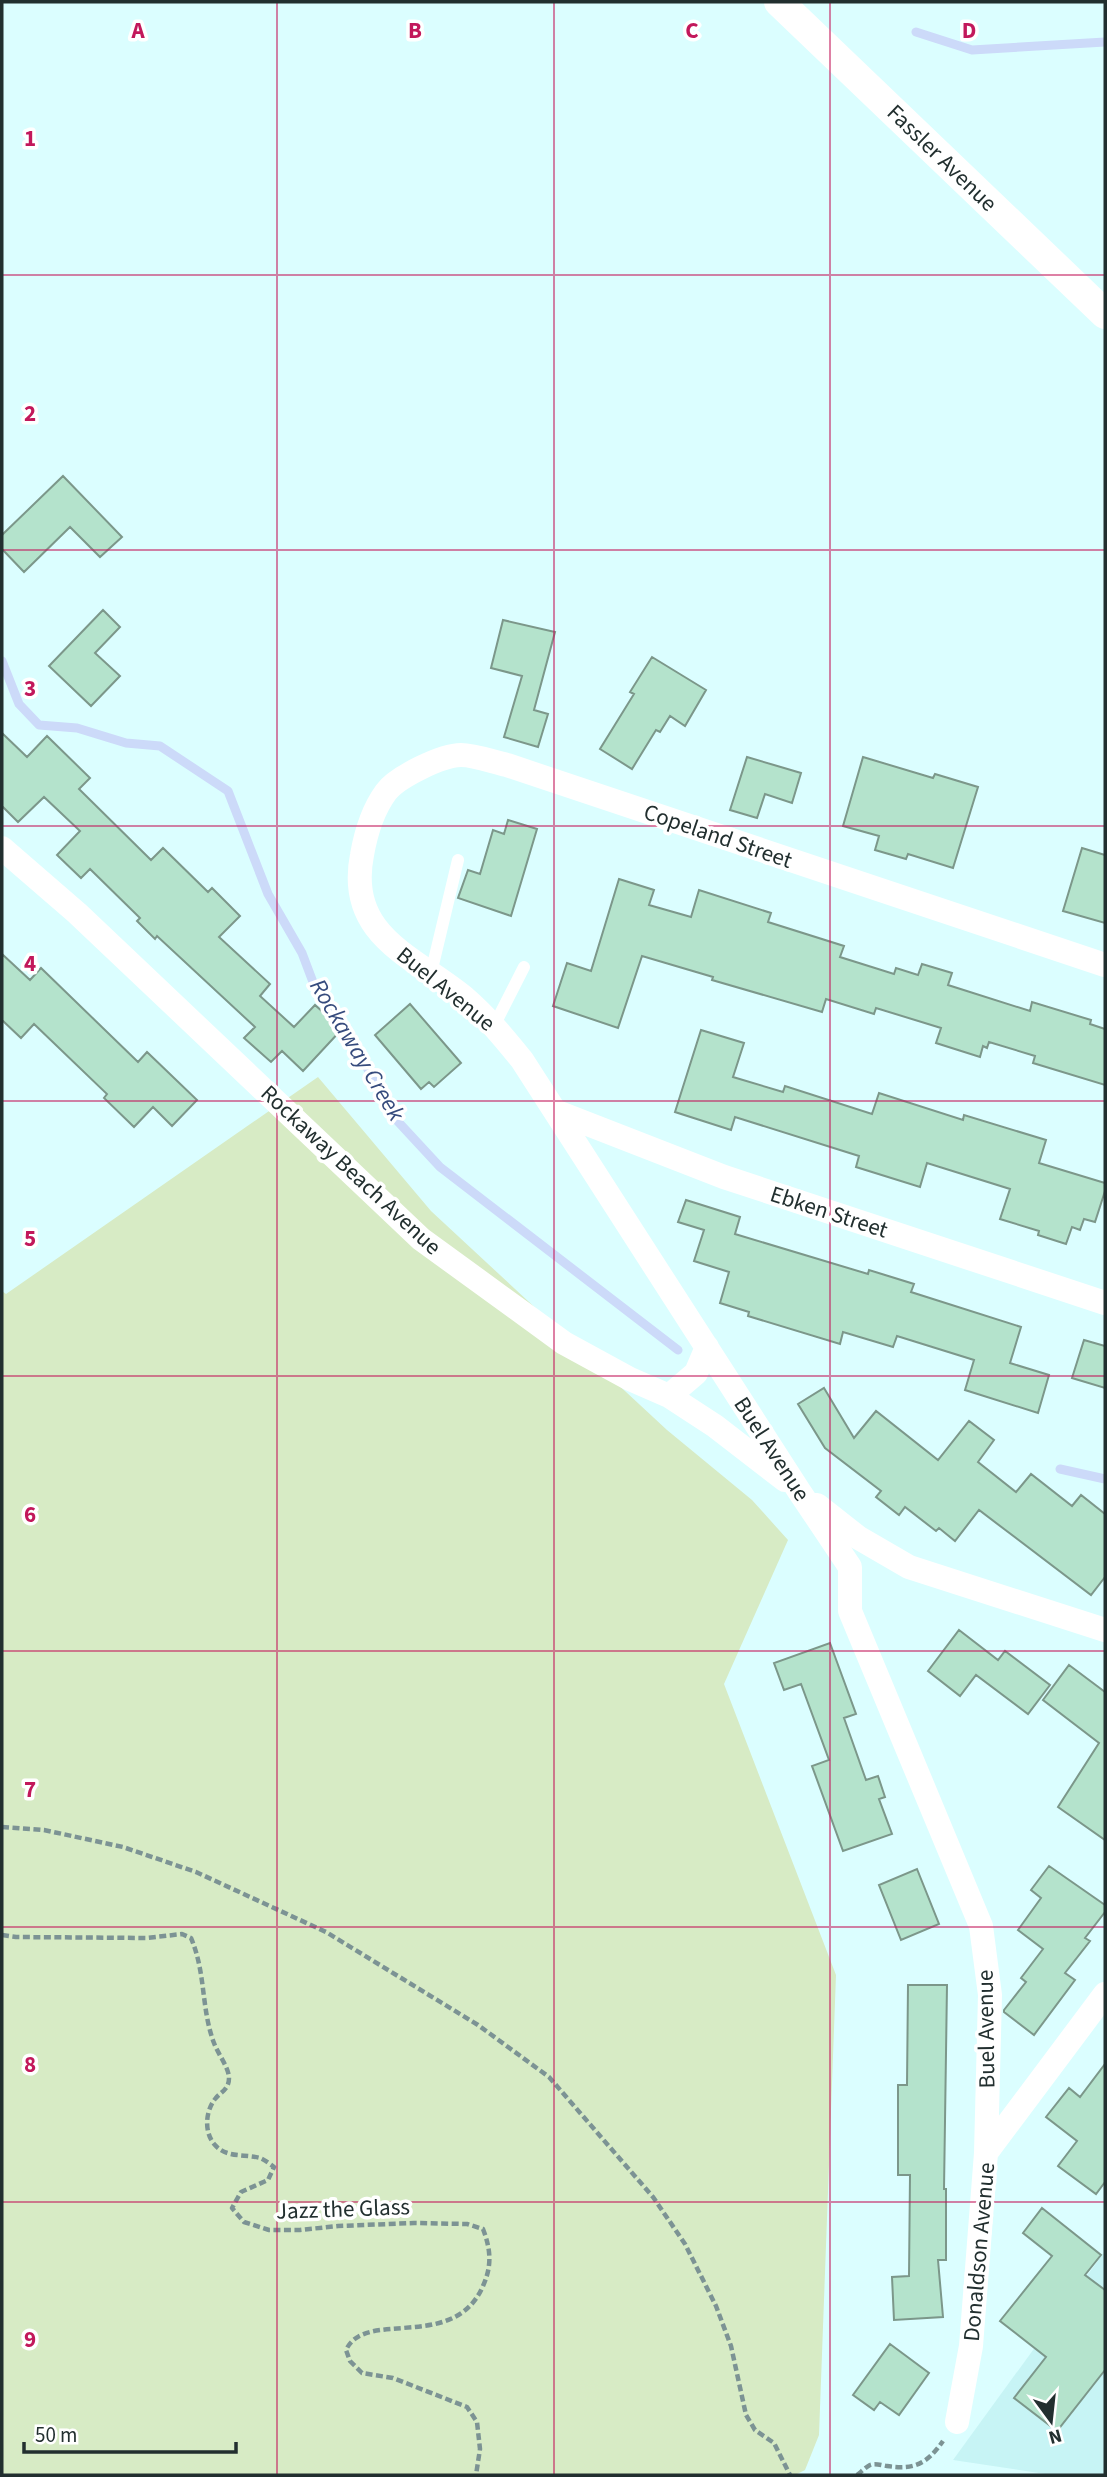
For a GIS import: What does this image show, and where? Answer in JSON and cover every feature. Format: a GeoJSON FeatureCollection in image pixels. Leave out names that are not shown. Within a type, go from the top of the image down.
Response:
{"type":"FeatureCollection","features":[{"type":"Feature","properties":{"kind":"street","name":"Fassler Avenue"},"geometry":{"type":"LineString","coordinates":[[779,2],[1105,314]]}},
{"type":"Feature","properties":{"kind":"street","name":"Copeland Street"},"geometry":{"type":"LineString","coordinates":[[365,839],[375,808],[392,783],[417,769],[460,755],[508,765],[1105,965]]}},
{"type":"Feature","properties":{"kind":"street","name":"Buel Avenue"},"geometry":{"type":"LineString","coordinates":[[365,839],[359,871],[362,902],[376,930],[396,949],[465,998],[494,1026],[522,1060],[850,1567],[850,1611],[981,1926],[990,1995],[986,2153]]}},
{"type":"Feature","properties":{"kind":"street","name":"Rockaway Beach Avenue"},"geometry":{"type":"LineString","coordinates":[[2,848],[77,913],[421,1238],[564,1343],[630,1379],[670,1396],[715,1426],[859,1538],[909,1567],[1105,1630]]}},
{"type":"Feature","properties":{"kind":"street","name":"Ebken Street"},"geometry":{"type":"LineString","coordinates":[[556,1112],[724,1177],[1105,1303]]}},
{"type":"Feature","properties":{"kind":"street"},"geometry":{"type":"LineString","coordinates":[[670,1396],[696,1373],[707,1347]]}},
{"type":"Feature","properties":{"kind":"street","name":"Donaldson Avenue"},"geometry":{"type":"LineString","coordinates":[[957,2423],[971,2346],[986,2153],[1105,1994]]}},
{"type":"Feature","properties":{"kind":"lane"},"geometry":{"type":"LineString","coordinates":[[430,973],[458,860]]}},
{"type":"Feature","properties":{"kind":"lane"},"geometry":{"type":"LineString","coordinates":[[494,1026],[524,967]]}},
{"type":"Feature","properties":{"kind":"path"},"geometry":{"type":"LineString","coordinates":[[2,1827],[44,1830],[123,1847],[196,1872],[326,1932],[478,2025],[549,2077],[653,2197],[685,2244],[716,2306],[731,2346],[746,2414],[755,2430],[774,2443],[790,2475]]}},
{"type":"Feature","properties":{"kind":"path","name":"Jazz the Glass"},"geometry":{"type":"LineString","coordinates":[[2,1934],[16,1937],[147,1938],[182,1934],[191,1938],[204,1983],[206,2013],[214,2043],[229,2077],[225,2091],[215,2099],[207,2119],[208,2134],[216,2147],[239,2157],[261,2158],[274,2167],[268,2180],[241,2192],[232,2207],[244,2222],[270,2230],[414,2223],[467,2224],[483,2229],[490,2247],[489,2273],[477,2300],[454,2318],[434,2325],[363,2334],[350,2341],[345,2350],[350,2361],[362,2373],[393,2378],[467,2407],[477,2422],[480,2449],[476,2475]]}},
{"type":"Feature","properties":{"kind":"path"},"geometry":{"type":"LineString","coordinates":[[857,2475],[869,2465],[902,2468],[916,2466],[936,2451],[957,2423]]}},
{"type":"Feature","properties":{"kind":"shaded area"},"geometry":{"type":"Polygon","coordinates":[[[1105,2251],[1105,2475],[1052,2475],[953,2460],[1105,2251]]]}},
{"type":"Feature","properties":{"kind":"green space"},"geometry":{"type":"Polygon","coordinates":[[[318,1077],[431,1211],[667,1430],[752,1500],[788,1540],[724,1684],[836,1975],[819,2435],[805,2470],[795,2475],[2,2475],[2,1291],[6,1294],[318,1077]]]}},
{"type":"Feature","properties":{"kind":"building"},"geometry":{"type":"Polygon","coordinates":[[[63,476],[122,537],[100,557],[70,527],[24,572],[2,549],[2,535],[63,476]]]}},
{"type":"Feature","properties":{"kind":"building"},"geometry":{"type":"Polygon","coordinates":[[[103,610],[120,627],[95,653],[120,676],[91,706],[49,666],[103,610]]]}},
{"type":"Feature","properties":{"kind":"building"},"geometry":{"type":"Polygon","coordinates":[[[503,620],[555,632],[534,710],[548,714],[538,747],[504,737],[522,676],[491,668],[503,620]]]}},
{"type":"Feature","properties":{"kind":"building"},"geometry":{"type":"Polygon","coordinates":[[[652,657],[706,690],[685,726],[670,716],[660,732],[656,730],[632,769],[600,749],[634,694],[630,692],[652,657]]]}},
{"type":"Feature","properties":{"kind":"building"},"geometry":{"type":"Polygon","coordinates":[[[2,733],[27,757],[47,736],[90,778],[79,789],[151,860],[163,848],[208,892],[212,888],[240,916],[219,937],[270,984],[260,996],[294,1027],[315,1005],[342,1029],[303,1071],[282,1051],[271,1062],[244,1038],[255,1027],[157,936],[155,939],[137,921],[140,918],[90,869],[81,878],[57,855],[80,831],[44,797],[18,822],[2,806],[2,733]]]}},
{"type":"Feature","properties":{"kind":"building"},"geometry":{"type":"Polygon","coordinates":[[[747,757],[801,773],[792,803],[765,794],[757,818],[730,810],[747,757]]]}},
{"type":"Feature","properties":{"kind":"building"},"geometry":{"type":"Polygon","coordinates":[[[863,757],[933,778],[935,774],[978,787],[953,868],[908,854],[906,859],[875,850],[879,836],[843,826],[863,757]]]}},
{"type":"Feature","properties":{"kind":"building"},"geometry":{"type":"Polygon","coordinates":[[[508,820],[537,829],[511,916],[458,898],[468,870],[480,874],[493,830],[504,834],[508,820]]]}},
{"type":"Feature","properties":{"kind":"building"},"geometry":{"type":"Polygon","coordinates":[[[1082,848],[1105,855],[1105,923],[1063,911],[1082,848]]]}},
{"type":"Feature","properties":{"kind":"building"},"geometry":{"type":"Polygon","coordinates":[[[619,879],[654,890],[649,905],[691,917],[699,890],[771,913],[768,922],[844,946],[840,957],[894,974],[896,968],[918,975],[922,964],[952,973],[948,985],[1030,1011],[1032,1002],[1091,1020],[1090,1024],[1105,1029],[1105,1085],[1033,1063],[1035,1056],[989,1042],[987,1048],[983,1046],[980,1057],[936,1043],[941,1028],[876,1008],[874,1014],[826,999],[822,1012],[712,980],[713,977],[642,956],[618,1028],[553,1006],[567,963],[591,971],[619,879]]]}},
{"type":"Feature","properties":{"kind":"building"},"geometry":{"type":"Polygon","coordinates":[[[2,954],[30,980],[41,968],[138,1062],[147,1052],[197,1100],[172,1126],[153,1107],[134,1127],[104,1098],[107,1094],[34,1024],[21,1038],[2,1020],[2,954]]]}},
{"type":"Feature","properties":{"kind":"building"},"geometry":{"type":"Polygon","coordinates":[[[410,1004],[461,1063],[434,1087],[429,1082],[421,1089],[375,1035],[410,1004]]]}},
{"type":"Feature","properties":{"kind":"building"},"geometry":{"type":"Polygon","coordinates":[[[701,1030],[744,1043],[733,1077],[783,1092],[785,1086],[872,1114],[879,1093],[963,1120],[964,1115],[1046,1140],[1039,1163],[1105,1183],[1095,1222],[1084,1219],[1080,1230],[1072,1227],[1066,1244],[1038,1235],[1039,1231],[1000,1219],[1010,1189],[927,1163],[920,1187],[856,1167],[859,1156],[735,1117],[731,1130],[675,1112],[701,1030]]]}},
{"type":"Feature","properties":{"kind":"building"},"geometry":{"type":"Polygon","coordinates":[[[686,1200],[740,1217],[735,1234],[868,1274],[869,1270],[914,1284],[911,1292],[1021,1327],[1010,1363],[1049,1375],[1038,1413],[965,1390],[974,1360],[897,1336],[893,1347],[843,1332],[840,1344],[748,1316],[749,1312],[720,1303],[729,1272],[694,1261],[704,1230],[678,1222],[686,1200]]]}},
{"type":"Feature","properties":{"kind":"building"},"geometry":{"type":"Polygon","coordinates":[[[1084,1340],[1105,1346],[1105,1388],[1072,1378],[1084,1340]]]}},
{"type":"Feature","properties":{"kind":"building"},"geometry":{"type":"Polygon","coordinates":[[[824,1388],[854,1438],[876,1411],[938,1460],[969,1421],[994,1440],[978,1462],[1016,1492],[1031,1474],[1072,1506],[1081,1495],[1105,1514],[1105,1577],[1091,1595],[979,1510],[955,1541],[939,1528],[936,1531],[905,1507],[899,1515],[876,1497],[881,1491],[825,1448],[798,1404],[824,1388]]]}},
{"type":"Feature","properties":{"kind":"building"},"geometry":{"type":"Polygon","coordinates":[[[959,1630],[998,1660],[1005,1651],[1050,1685],[1028,1714],[976,1675],[960,1696],[928,1671],[959,1630]]]}},
{"type":"Feature","properties":{"kind":"building"},"geometry":{"type":"Polygon","coordinates":[[[830,1643],[856,1714],[844,1718],[866,1780],[878,1776],[885,1797],[879,1799],[892,1834],[843,1851],[812,1766],[829,1760],[801,1684],[784,1690],[774,1663],[830,1643]]]}},
{"type":"Feature","properties":{"kind":"building"},"geometry":{"type":"Polygon","coordinates":[[[1069,1665],[1105,1692],[1105,1840],[1058,1807],[1099,1743],[1043,1700],[1069,1665]]]}},
{"type":"Feature","properties":{"kind":"building"},"geometry":{"type":"Polygon","coordinates":[[[1049,1866],[1105,1905],[1105,1912],[1085,1938],[1090,1941],[1065,1973],[1075,1980],[1034,2035],[1004,2010],[1026,1982],[1021,1978],[1043,1949],[1018,1930],[1041,1898],[1031,1890],[1049,1866]]]}},
{"type":"Feature","properties":{"kind":"building"},"geometry":{"type":"Polygon","coordinates":[[[917,1869],[939,1924],[901,1940],[879,1885],[917,1869]]]}},
{"type":"Feature","properties":{"kind":"building"},"geometry":{"type":"Polygon","coordinates":[[[908,1985],[947,1985],[944,2189],[946,2260],[938,2260],[943,2317],[894,2320],[892,2277],[909,2276],[910,2175],[898,2175],[898,2085],[907,2085],[908,1985]]]}},
{"type":"Feature","properties":{"kind":"building"},"geometry":{"type":"Polygon","coordinates":[[[1105,2064],[1105,2182],[1096,2194],[1058,2166],[1077,2141],[1046,2117],[1069,2088],[1080,2097],[1105,2064]]]}},
{"type":"Feature","properties":{"kind":"building"},"geometry":{"type":"Polygon","coordinates":[[[1042,2208],[1101,2255],[1085,2275],[1105,2290],[1105,2370],[1057,2431],[1014,2398],[1046,2357],[1000,2321],[1052,2256],[1023,2233],[1042,2208]]]}},
{"type":"Feature","properties":{"kind":"building"},"geometry":{"type":"Polygon","coordinates":[[[890,2344],[929,2373],[899,2415],[880,2402],[874,2410],[853,2395],[890,2344]]]}},
{"type":"Feature","properties":{"kind":"waterway"},"geometry":{"type":"LineString","coordinates":[[916,32],[972,50],[1105,42]]}},
{"type":"Feature","properties":{"kind":"waterway","name":"Rockaway Creek"},"geometry":{"type":"LineString","coordinates":[[2,661],[19,704],[39,725],[77,728],[126,743],[160,746],[228,791],[268,894],[302,953],[316,990],[349,1032],[390,1113],[440,1167],[678,1350]]}},
{"type":"Feature","properties":{"kind":"waterway","name":"Rockaway Creek"},"geometry":{"type":"LineString","coordinates":[[1060,1469],[1105,1479]]}}]}
